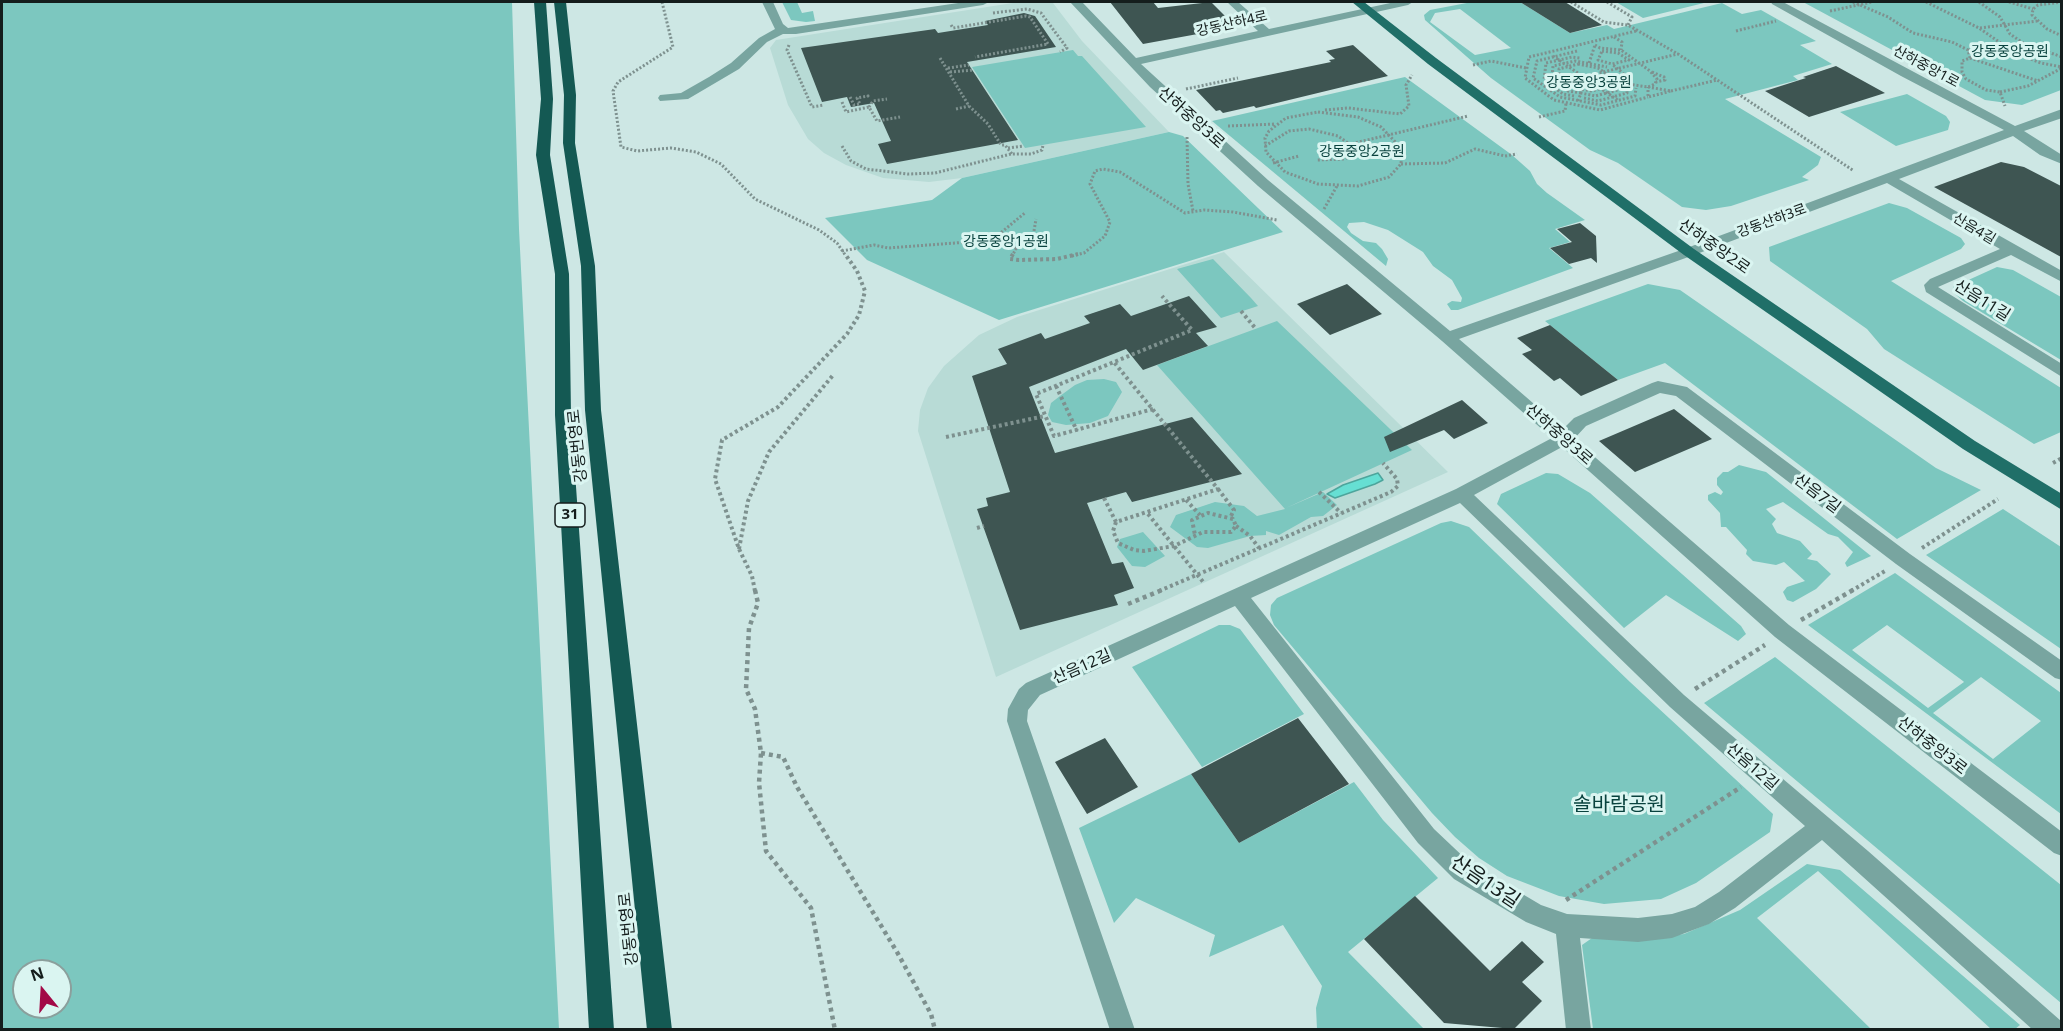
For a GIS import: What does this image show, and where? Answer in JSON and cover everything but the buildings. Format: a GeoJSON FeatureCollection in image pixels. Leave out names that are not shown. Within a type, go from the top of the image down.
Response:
{"type":"FeatureCollection","features":[{"type":"Feature","properties":{"kind":"highway","name":"강동번영로"},"geometry":{"type":"LineString","coordinates":[[540,2],[547,99],[543,155],[562,274],[563,415],[603,1029]]}},
{"type":"Feature","properties":{"kind":"highway","name":"강동번영로"},"geometry":{"type":"LineString","coordinates":[[560,2],[570,95],[569,143],[588,266],[593,410],[660,1029]]}},
{"type":"Feature","properties":{"kind":"main road","name":"산하중앙2로"},"geometry":{"type":"LineString","coordinates":[[1363,6],[1432,61],[1689,252],[1969,445],[2061,503]]}},
{"type":"Feature","properties":{"kind":"street"},"geometry":{"type":"LineString","coordinates":[[768,2],[778,27],[808,30],[982,2]]}},
{"type":"Feature","properties":{"kind":"street","name":"산하중앙3로"},"geometry":{"type":"LineString","coordinates":[[1076,2],[1165,93],[1333,243],[1448,337],[1782,631],[2061,846]]}},
{"type":"Feature","properties":{"kind":"street"},"geometry":{"type":"LineString","coordinates":[[1232,2],[1265,32]]}},
{"type":"Feature","properties":{"kind":"street","name":"강동산하4로"},"geometry":{"type":"LineString","coordinates":[[1134,62],[1265,32],[1363,6],[1408,2]]}},
{"type":"Feature","properties":{"kind":"street","name":"산하중앙1로"},"geometry":{"type":"LineString","coordinates":[[1776,2],[2015,131],[2061,160]]}},
{"type":"Feature","properties":{"kind":"street"},"geometry":{"type":"LineString","coordinates":[[664,98],[684,96],[712,80],[735,66],[763,40],[783,29]]}},
{"type":"Feature","properties":{"kind":"street","name":"강동산하3로"},"geometry":{"type":"LineString","coordinates":[[1448,337],[1689,252],[2061,113]]}},
{"type":"Feature","properties":{"kind":"street","name":"산음4길"},"geometry":{"type":"LineString","coordinates":[[1888,178],[2061,278]]}},
{"type":"Feature","properties":{"kind":"street","name":"산음11길"},"geometry":{"type":"LineString","coordinates":[[2009,250],[1935,282],[1931,285],[1931,289],[2061,372]]}},
{"type":"Feature","properties":{"kind":"street","name":"산음7길"},"geometry":{"type":"LineString","coordinates":[[1564,439],[1580,422],[1658,387],[1679,391],[1903,559],[2061,672]]}},
{"type":"Feature","properties":{"kind":"street","name":"산음12길"},"geometry":{"type":"LineString","coordinates":[[1123,1029],[1017,721],[1018,709],[1026,695],[1033,689],[1462,494],[1564,439]]}},
{"type":"Feature","properties":{"kind":"street","name":"산음12길"},"geometry":{"type":"LineString","coordinates":[[1462,494],[1677,701],[2052,1029]]}},
{"type":"Feature","properties":{"kind":"street","name":"산음13길"},"geometry":{"type":"LineString","coordinates":[[1238,597],[1426,836],[1461,871],[1534,914],[1567,926],[1638,930],[1672,926],[1701,916],[1727,900],[1821,827]]}},
{"type":"Feature","properties":{"kind":"street"},"geometry":{"type":"LineString","coordinates":[[1567,926],[1579,1029]]}},
{"type":"Feature","properties":{"kind":"path"},"geometry":{"type":"LineString","coordinates":[[662,2],[673,47],[618,82],[613,91],[621,147],[637,151],[679,149],[696,152],[722,164],[755,199],[819,230],[837,243],[857,272],[865,291],[859,315],[848,334],[778,407],[722,440],[715,479],[739,549],[752,576],[758,603],[749,628],[746,689],[755,709],[761,753],[759,783],[766,851],[811,908],[835,1029]]}},
{"type":"Feature","properties":{"kind":"path"},"geometry":{"type":"LineString","coordinates":[[1571,2],[1604,22],[1628,25],[1678,54],[1854,171]]}},
{"type":"Feature","properties":{"kind":"path"},"geometry":{"type":"LineString","coordinates":[[1607,2],[1632,17],[1628,25]]}},
{"type":"Feature","properties":{"kind":"path"},"geometry":{"type":"LineString","coordinates":[[1853,2],[1888,18],[1913,33],[1952,42],[1968,50],[2005,47]]}},
{"type":"Feature","properties":{"kind":"path"},"geometry":{"type":"LineString","coordinates":[[1831,11],[1872,2]]}},
{"type":"Feature","properties":{"kind":"path"},"geometry":{"type":"LineString","coordinates":[[1926,2],[1979,28],[2005,47],[2034,61],[2061,67]]}},
{"type":"Feature","properties":{"kind":"path"},"geometry":{"type":"LineString","coordinates":[[1979,2],[2000,17],[2010,34],[2023,43],[2061,57]]}},
{"type":"Feature","properties":{"kind":"path"},"geometry":{"type":"LineString","coordinates":[[2009,2],[2033,9],[2047,2],[2061,2]]}},
{"type":"Feature","properties":{"kind":"path"},"geometry":{"type":"LineString","coordinates":[[992,13],[1027,9],[1041,13],[1067,48],[1060,52]]}},
{"type":"Feature","properties":{"kind":"path"},"geometry":{"type":"LineString","coordinates":[[2033,9],[2032,15],[2037,21],[2061,36]]}},
{"type":"Feature","properties":{"kind":"path"},"geometry":{"type":"LineString","coordinates":[[951,25],[953,28],[1026,16],[1030,17],[1048,44],[975,57]]}},
{"type":"Feature","properties":{"kind":"path"},"geometry":{"type":"LineString","coordinates":[[1979,28],[2037,21]]}},
{"type":"Feature","properties":{"kind":"path"},"geometry":{"type":"LineString","coordinates":[[1736,31],[1762,24]]}},
{"type":"Feature","properties":{"kind":"path"},"geometry":{"type":"LineString","coordinates":[[1637,31],[1529,57],[1525,78],[1554,100],[1600,110],[1717,80]]}},
{"type":"Feature","properties":{"kind":"path"},"geometry":{"type":"LineString","coordinates":[[1614,37],[1622,42],[1621,50]]}},
{"type":"Feature","properties":{"kind":"path"},"geometry":{"type":"LineString","coordinates":[[1592,42],[1600,48],[1621,50],[1651,72],[1656,82]]}},
{"type":"Feature","properties":{"kind":"path"},"geometry":{"type":"LineString","coordinates":[[794,44],[788,46],[787,50],[812,107],[824,105]]}},
{"type":"Feature","properties":{"kind":"path"},"geometry":{"type":"LineString","coordinates":[[1589,63],[1595,45]]}},
{"type":"Feature","properties":{"kind":"path"},"geometry":{"type":"LineString","coordinates":[[1968,50],[1970,58]]}},
{"type":"Feature","properties":{"kind":"path"},"geometry":{"type":"LineString","coordinates":[[1577,51],[1537,61],[1533,78],[1560,97],[1601,105],[1635,96],[1636,88]]}},
{"type":"Feature","properties":{"kind":"path"},"geometry":{"type":"LineString","coordinates":[[1584,98],[1598,101],[1627,93],[1626,76],[1612,64],[1598,60],[1602,51],[1618,53],[1629,60],[1612,64]]}},
{"type":"Feature","properties":{"kind":"path"},"geometry":{"type":"LineString","coordinates":[[1548,52],[1623,104]]}},
{"type":"Feature","properties":{"kind":"path"},"geometry":{"type":"LineString","coordinates":[[1538,88],[1678,54]]}},
{"type":"Feature","properties":{"kind":"path"},"geometry":{"type":"LineString","coordinates":[[1574,96],[1563,94],[1544,80],[1545,63],[1572,57],[1580,58]]}},
{"type":"Feature","properties":{"kind":"path"},"geometry":{"type":"LineString","coordinates":[[940,58],[969,106],[988,124],[1000,144],[1008,148],[1012,154]]}},
{"type":"Feature","properties":{"kind":"path"},"geometry":{"type":"LineString","coordinates":[[2038,81],[1970,58],[1962,62],[1962,72],[1966,79],[1986,90],[2000,92],[2028,86],[2038,81],[2061,67]]}},
{"type":"Feature","properties":{"kind":"path"},"geometry":{"type":"LineString","coordinates":[[1473,65],[1491,61],[1526,68]]}},
{"type":"Feature","properties":{"kind":"path"},"geometry":{"type":"LineString","coordinates":[[1607,67],[1575,61],[1564,63],[1553,66],[1552,79],[1568,91],[1595,96],[1618,90],[1620,77]]}},
{"type":"Feature","properties":{"kind":"path"},"geometry":{"type":"LineString","coordinates":[[949,70],[969,64]]}},
{"type":"Feature","properties":{"kind":"path"},"geometry":{"type":"LineString","coordinates":[[1578,64],[1598,68],[1603,72],[1612,78],[1609,86],[1592,91],[1573,88],[1559,78],[1559,69],[1578,64]]}},
{"type":"Feature","properties":{"kind":"path"},"geometry":{"type":"LineString","coordinates":[[949,70],[974,70]]}},
{"type":"Feature","properties":{"kind":"path"},"geometry":{"type":"LineString","coordinates":[[1648,87],[1656,82],[1662,82],[1664,77],[1651,72]]}},
{"type":"Feature","properties":{"kind":"path"},"geometry":{"type":"LineString","coordinates":[[1220,125],[1275,124],[1299,114],[1333,108],[1400,114],[1409,106],[1406,85],[1413,75]]}},
{"type":"Feature","properties":{"kind":"path"},"geometry":{"type":"LineString","coordinates":[[1165,93],[1238,78]]}},
{"type":"Feature","properties":{"kind":"path"},"geometry":{"type":"LineString","coordinates":[[1627,84],[1671,91]]}},
{"type":"Feature","properties":{"kind":"path"},"geometry":{"type":"LineString","coordinates":[[1648,87],[1648,97]]}},
{"type":"Feature","properties":{"kind":"path"},"geometry":{"type":"LineString","coordinates":[[2000,92],[2006,107]]}},
{"type":"Feature","properties":{"kind":"path"},"geometry":{"type":"LineString","coordinates":[[1578,101],[1581,93]]}},
{"type":"Feature","properties":{"kind":"path"},"geometry":{"type":"LineString","coordinates":[[850,97],[854,105],[860,104],[856,98],[868,96],[867,94]]}},
{"type":"Feature","properties":{"kind":"path"},"geometry":{"type":"LineString","coordinates":[[842,102],[846,112],[869,107],[873,101],[887,99]]}},
{"type":"Feature","properties":{"kind":"path"},"geometry":{"type":"LineString","coordinates":[[1539,117],[1565,111],[1566,103]]}},
{"type":"Feature","properties":{"kind":"path"},"geometry":{"type":"LineString","coordinates":[[956,109],[969,106]]}},
{"type":"Feature","properties":{"kind":"path"},"geometry":{"type":"LineString","coordinates":[[869,107],[877,121],[900,117]]}},
{"type":"Feature","properties":{"kind":"path"},"geometry":{"type":"LineString","coordinates":[[1275,124],[1265,138],[1264,146],[1274,163],[1301,179],[1337,186],[1358,186],[1378,182],[1396,171],[1401,164],[1402,148],[1390,135],[1371,122],[1358,117],[1318,112]]}},
{"type":"Feature","properties":{"kind":"path"},"geometry":{"type":"LineString","coordinates":[[1321,151],[1468,116]]}},
{"type":"Feature","properties":{"kind":"path"},"geometry":{"type":"LineString","coordinates":[[1264,146],[1280,135],[1298,129],[1325,132],[1352,144],[1355,151],[1345,159],[1317,160]]}},
{"type":"Feature","properties":{"kind":"path"},"geometry":{"type":"LineString","coordinates":[[1187,134],[1188,184],[1193,211]]}},
{"type":"Feature","properties":{"kind":"path"},"geometry":{"type":"LineString","coordinates":[[842,146],[851,161],[866,169],[908,174],[935,173],[1012,154],[1031,154],[1042,150],[1043,145]]}},
{"type":"Feature","properties":{"kind":"path"},"geometry":{"type":"LineString","coordinates":[[1008,148],[1023,146]]}},
{"type":"Feature","properties":{"kind":"path"},"geometry":{"type":"LineString","coordinates":[[1401,164],[1445,164],[1475,149],[1505,156],[1517,154]]}},
{"type":"Feature","properties":{"kind":"path"},"geometry":{"type":"LineString","coordinates":[[1274,163],[1299,156]]}},
{"type":"Feature","properties":{"kind":"path"},"geometry":{"type":"LineString","coordinates":[[1014,248],[1016,249],[1010,259],[1057,259],[1084,253],[1105,236],[1110,222],[1090,184],[1095,171],[1111,169],[1120,172],[1185,213],[1193,211],[1233,212],[1284,221]]}},
{"type":"Feature","properties":{"kind":"path"},"geometry":{"type":"LineString","coordinates":[[1322,211],[1337,186]]}},
{"type":"Feature","properties":{"kind":"path"},"geometry":{"type":"LineString","coordinates":[[992,240],[1026,212]]}},
{"type":"Feature","properties":{"kind":"path"},"geometry":{"type":"LineString","coordinates":[[1014,248],[1033,237],[1036,219]]}},
{"type":"Feature","properties":{"kind":"path"},"geometry":{"type":"LineString","coordinates":[[842,251],[874,245],[888,248],[992,240],[1014,248]]}},
{"type":"Feature","properties":{"kind":"path"},"geometry":{"type":"LineString","coordinates":[[1153,410],[1054,436],[1036,394],[1192,330],[1162,296]]}},
{"type":"Feature","properties":{"kind":"path"},"geometry":{"type":"LineString","coordinates":[[1241,312],[1256,329]]}},
{"type":"Feature","properties":{"kind":"path"},"geometry":{"type":"LineString","coordinates":[[1113,361],[1234,510],[1230,518]]}},
{"type":"Feature","properties":{"kind":"path"},"geometry":{"type":"LineString","coordinates":[[739,549],[748,501],[769,452],[834,374]]}},
{"type":"Feature","properties":{"kind":"path"},"geometry":{"type":"LineString","coordinates":[[1056,386],[1077,431]]}},
{"type":"Feature","properties":{"kind":"path"},"geometry":{"type":"LineString","coordinates":[[946,436],[1045,416]]}},
{"type":"Feature","properties":{"kind":"path"},"geometry":{"type":"LineString","coordinates":[[2053,463],[2061,458]]}},
{"type":"Feature","properties":{"kind":"path"},"geometry":{"type":"LineString","coordinates":[[1128,604],[1391,492],[1398,486],[1395,474],[1383,463]]}},
{"type":"Feature","properties":{"kind":"path"},"geometry":{"type":"LineString","coordinates":[[1116,522],[1148,514],[1218,489]]}},
{"type":"Feature","properties":{"kind":"path"},"geometry":{"type":"LineString","coordinates":[[1319,492],[1341,513]]}},
{"type":"Feature","properties":{"kind":"path"},"geometry":{"type":"LineString","coordinates":[[1104,498],[1116,522],[1113,531],[1118,543],[1144,551],[1174,546],[1203,532],[1231,532],[1236,525]]}},
{"type":"Feature","properties":{"kind":"path"},"geometry":{"type":"LineString","coordinates":[[1914,554],[1998,499]]}},
{"type":"Feature","properties":{"kind":"path"},"geometry":{"type":"LineString","coordinates":[[1186,500],[1200,515]]}},
{"type":"Feature","properties":{"kind":"path"},"geometry":{"type":"LineString","coordinates":[[1195,535],[1192,520],[1208,513],[1230,518],[1251,536],[1259,548]]}},
{"type":"Feature","properties":{"kind":"path"},"geometry":{"type":"LineString","coordinates":[[1148,514],[1204,583]]}},
{"type":"Feature","properties":{"kind":"path"},"geometry":{"type":"LineString","coordinates":[[978,528],[984,526]]}},
{"type":"Feature","properties":{"kind":"path"},"geometry":{"type":"LineString","coordinates":[[1795,623],[1894,566]]}},
{"type":"Feature","properties":{"kind":"path"},"geometry":{"type":"LineString","coordinates":[[1687,694],[1768,643]]}},
{"type":"Feature","properties":{"kind":"path"},"geometry":{"type":"LineString","coordinates":[[761,753],[783,757],[797,787],[897,952],[931,1014],[936,1029]]}},
{"type":"Feature","properties":{"kind":"path"},"geometry":{"type":"LineString","coordinates":[[1562,901],[1748,782]]}},
{"type":"Feature","properties":{"kind":"shaded area"},"geometry":{"type":"Polygon","coordinates":[[[1019,2],[1053,3],[1082,41],[1169,132],[962,178],[929,182],[883,178],[846,165],[824,153],[808,139],[788,105],[770,48],[776,40],[1019,2]]]}},
{"type":"Feature","properties":{"kind":"shaded area"},"geometry":{"type":"Polygon","coordinates":[[[1224,252],[1448,472],[996,677],[918,431],[920,410],[928,388],[944,366],[979,335],[1017,317],[1224,252]]]}},
{"type":"Feature","properties":{"kind":"shaded area"},"geometry":{"type":"Polygon","coordinates":[[[1378,473],[1383,480],[1375,484],[1335,498],[1327,494],[1343,485],[1378,473]]]}},
{"type":"Feature","properties":{"kind":"green space"},"geometry":{"type":"Polygon","coordinates":[[[2,2],[512,2],[519,229],[559,1029],[2,1029],[2,2]]]}},
{"type":"Feature","properties":{"kind":"green space"},"geometry":{"type":"Polygon","coordinates":[[[782,2],[797,2],[802,13],[813,11],[815,21],[791,20],[782,2]]]}},
{"type":"Feature","properties":{"kind":"green space","name":"강동중앙3공원"},"geometry":{"type":"Polygon","coordinates":[[[1472,2],[1520,2],[1570,33],[1607,25],[1614,29],[1722,3],[1742,14],[1761,10],[1816,41],[1800,45],[1832,64],[1793,76],[1798,80],[1725,99],[1821,157],[1818,165],[1802,177],[1809,180],[1731,206],[1706,210],[1682,207],[1618,163],[1590,150],[1491,78],[1425,20],[1424,15],[1430,10],[1472,2]],[[1460,9],[1435,13],[1430,22],[1475,55],[1511,48],[1460,9]]]}},
{"type":"Feature","properties":{"kind":"green space"},"geometry":{"type":"Polygon","coordinates":[[[1616,2],[1677,3],[1708,2],[1643,18],[1616,2]]]}},
{"type":"Feature","properties":{"kind":"green space","name":"강동중앙공원"},"geometry":{"type":"Polygon","coordinates":[[[1803,2],[2061,2],[2061,90],[2022,105],[1985,100],[1803,2]]]}},
{"type":"Feature","properties":{"kind":"green space"},"geometry":{"type":"Polygon","coordinates":[[[1073,50],[1078,56],[1082,56],[1146,127],[1025,148],[972,67],[1073,50]]]}},
{"type":"Feature","properties":{"kind":"green space","name":"강동중앙2공원"},"geometry":{"type":"Polygon","coordinates":[[[1405,77],[1512,155],[1530,171],[1537,184],[1547,193],[1585,220],[1555,229],[1570,242],[1549,248],[1573,268],[1458,310],[1451,310],[1447,304],[1452,301],[1461,302],[1462,298],[1452,280],[1433,266],[1423,252],[1388,230],[1364,222],[1349,223],[1347,227],[1351,233],[1363,241],[1376,243],[1382,249],[1388,259],[1386,266],[1212,121],[1405,77]]]}},
{"type":"Feature","properties":{"kind":"green space"},"geometry":{"type":"Polygon","coordinates":[[[1907,94],[1946,116],[1950,122],[1948,130],[1896,146],[1840,112],[1907,94]]]}},
{"type":"Feature","properties":{"kind":"green space","name":"강동중앙1공원"},"geometry":{"type":"Polygon","coordinates":[[[1169,132],[1183,136],[1283,232],[999,320],[867,260],[825,218],[932,200],[962,178],[1169,132]]]}},
{"type":"Feature","properties":{"kind":"green space"},"geometry":{"type":"Polygon","coordinates":[[[1889,203],[1907,208],[1961,238],[1965,244],[1961,249],[1891,281],[2061,388],[2061,432],[2034,444],[1884,349],[1867,329],[1770,261],[1769,247],[1889,203]]]}},
{"type":"Feature","properties":{"kind":"green space"},"geometry":{"type":"Polygon","coordinates":[[[1213,259],[1258,306],[1221,318],[1177,269],[1213,259]]]}},
{"type":"Feature","properties":{"kind":"green space"},"geometry":{"type":"Polygon","coordinates":[[[1997,267],[2013,270],[2061,297],[2061,360],[1963,301],[1954,293],[1953,287],[1997,267]]]}},
{"type":"Feature","properties":{"kind":"green space"},"geometry":{"type":"Polygon","coordinates":[[[1648,284],[1680,290],[1936,468],[1981,490],[1897,539],[1665,363],[1618,380],[1545,321],[1648,284]]]}},
{"type":"Feature","properties":{"kind":"green space"},"geometry":{"type":"Polygon","coordinates":[[[1277,321],[1412,450],[1286,508],[1323,492],[1337,505],[1323,516],[1311,517],[1279,535],[1266,531],[1266,535],[1250,536],[1208,548],[1197,547],[1170,527],[1176,515],[1215,502],[1244,506],[1257,516],[1285,509],[1157,365],[1277,321]]]}},
{"type":"Feature","properties":{"kind":"green space"},"geometry":{"type":"Polygon","coordinates":[[[1104,379],[1116,382],[1122,392],[1108,416],[1090,423],[1066,425],[1052,422],[1048,415],[1051,403],[1075,385],[1087,380],[1104,379]]]}},
{"type":"Feature","properties":{"kind":"green space"},"geometry":{"type":"Polygon","coordinates":[[[1739,465],[1766,472],[1871,556],[1847,567],[1845,563],[1853,552],[1838,537],[1828,534],[1783,502],[1766,509],[1776,519],[1772,524],[1777,533],[1800,541],[1812,554],[1807,559],[1817,561],[1831,574],[1816,589],[1793,602],[1787,600],[1783,592],[1787,587],[1805,581],[1784,562],[1776,565],[1753,561],[1746,554],[1747,550],[1726,527],[1721,527],[1720,513],[1708,500],[1708,495],[1715,492],[1721,495],[1723,492],[1717,485],[1717,478],[1723,472],[1728,472],[1739,465]]]}},
{"type":"Feature","properties":{"kind":"green space"},"geometry":{"type":"Polygon","coordinates":[[[1546,473],[1558,474],[1590,493],[1741,626],[1746,634],[1738,641],[1666,595],[1624,628],[1497,504],[1501,494],[1546,473]]]}},
{"type":"Feature","properties":{"kind":"green space"},"geometry":{"type":"Polygon","coordinates":[[[2003,509],[2061,547],[2061,649],[1926,555],[2003,509]]]}},
{"type":"Feature","properties":{"kind":"green space","name":"솔바람공원"},"geometry":{"type":"Polygon","coordinates":[[[1451,521],[1469,527],[1630,682],[1773,814],[1770,832],[1696,883],[1661,899],[1604,904],[1559,896],[1507,876],[1479,858],[1455,837],[1432,813],[1274,625],[1270,615],[1271,605],[1277,598],[1441,523],[1451,521]]]}},
{"type":"Feature","properties":{"kind":"green space"},"geometry":{"type":"Polygon","coordinates":[[[1143,532],[1165,556],[1145,567],[1132,566],[1117,547],[1120,539],[1143,532]]]}},
{"type":"Feature","properties":{"kind":"green space"},"geometry":{"type":"Polygon","coordinates":[[[1895,573],[2061,693],[2061,814],[1808,625],[1895,573]],[[1887,625],[1852,650],[1928,708],[1964,682],[1963,681],[1887,625]],[[1981,677],[1933,713],[1993,759],[2041,721],[1981,677]]]}},
{"type":"Feature","properties":{"kind":"green space"},"geometry":{"type":"Polygon","coordinates":[[[1219,625],[1230,625],[1240,629],[1304,714],[1202,767],[1132,667],[1219,625]]]}},
{"type":"Feature","properties":{"kind":"green space"},"geometry":{"type":"Polygon","coordinates":[[[1775,657],[2061,885],[2061,1003],[1704,703],[1775,657]]]}},
{"type":"Feature","properties":{"kind":"green space"},"geometry":{"type":"Polygon","coordinates":[[[1191,774],[1239,843],[1354,782],[1383,820],[1438,878],[1348,952],[1424,1029],[1317,1029],[1316,1008],[1322,986],[1283,925],[1209,957],[1215,935],[1136,898],[1114,923],[1079,828],[1191,774]]]}},
{"type":"Feature","properties":{"kind":"green space"},"geometry":{"type":"Polygon","coordinates":[[[1807,864],[1840,870],[2020,1025],[2015,1029],[1991,1029],[1818,871],[1757,918],[1871,1029],[1593,1029],[1582,945],[1592,938],[1635,941],[1684,934],[1740,910],[1807,864]]]}}]}
